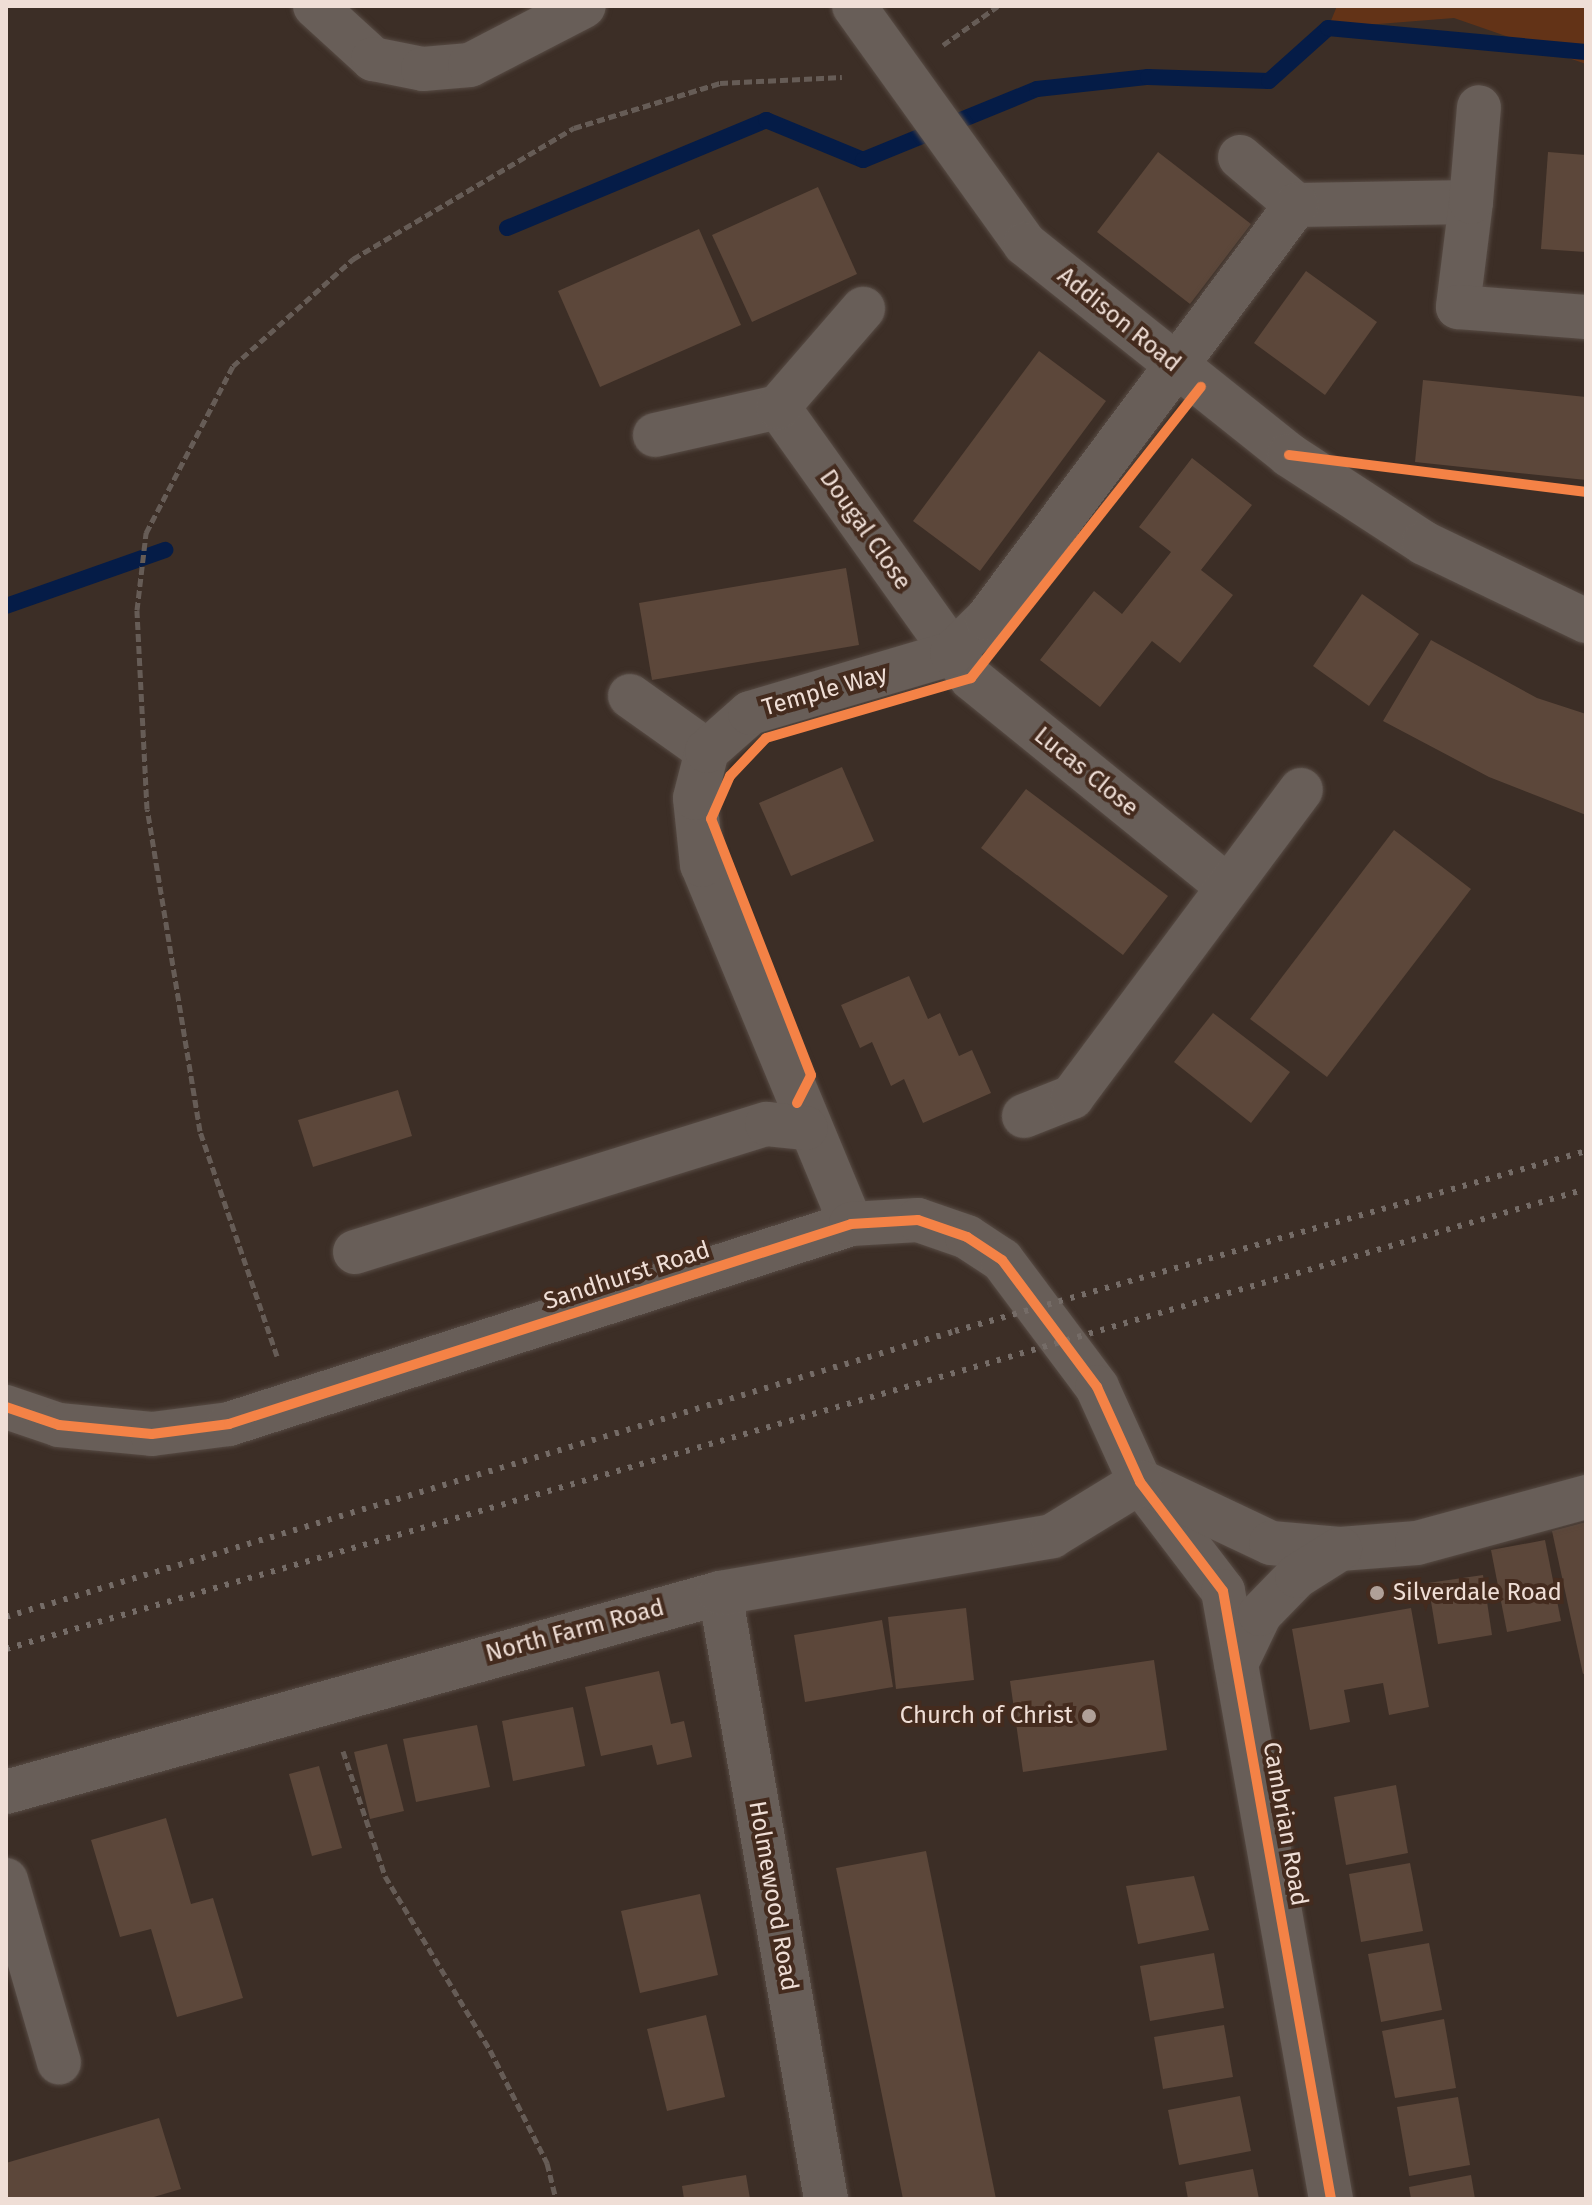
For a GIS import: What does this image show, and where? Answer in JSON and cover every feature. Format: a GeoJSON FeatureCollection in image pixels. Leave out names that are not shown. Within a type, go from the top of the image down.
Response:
{"type":"FeatureCollection","features":[{"type":"Feature","properties":{"kind":"street"},"geometry":{"type":"LineString","coordinates":[[315,6],[373,59],[423,69],[470,65],[584,6]]}},
{"type":"Feature","properties":{"kind":"street","name":"Addison Road"},"geometry":{"type":"LineString","coordinates":[[854,6],[967,155],[1025,244],[1289,455],[1424,543],[1586,621]]}},
{"type":"Feature","properties":{"kind":"street"},"geometry":{"type":"LineString","coordinates":[[1479,107],[1458,307],[1586,317]]}},
{"type":"Feature","properties":{"kind":"street"},"geometry":{"type":"LineString","coordinates":[[1240,157],[1296,205],[1380,200],[1471,202]]}},
{"type":"Feature","properties":{"kind":"street","name":"Temple Way"},"geometry":{"type":"LineString","coordinates":[[707,751],[750,713],[952,653],[987,619],[1172,364],[1296,205]]}},
{"type":"Feature","properties":{"kind":"street"},"geometry":{"type":"LineString","coordinates":[[655,435],[778,407],[863,309]]}},
{"type":"Feature","properties":{"kind":"street","name":"Dougal Close"},"geometry":{"type":"LineString","coordinates":[[778,407],[952,653]]}},
{"type":"Feature","properties":{"kind":"street","name":"Lucas Close"},"geometry":{"type":"LineString","coordinates":[[952,653],[971,678],[1226,885]]}},
{"type":"Feature","properties":{"kind":"street"},"geometry":{"type":"LineString","coordinates":[[630,696],[707,751],[695,798],[702,865],[806,1128],[851,1224]]}},
{"type":"Feature","properties":{"kind":"street"},"geometry":{"type":"LineString","coordinates":[[1024,1116],[1072,1097],[1226,885],[1301,790]]}},
{"type":"Feature","properties":{"kind":"street"},"geometry":{"type":"LineString","coordinates":[[355,1252],[767,1124],[806,1128]]}},
{"type":"Feature","properties":{"kind":"street","name":"Sandhurst Road"},"geometry":{"type":"LineString","coordinates":[[6,1407],[59,1425],[152,1434],[295,1407],[851,1224],[918,1220],[1002,1260],[1097,1387],[1140,1482]]}},
{"type":"Feature","properties":{"kind":"street"},"geometry":{"type":"LineString","coordinates":[[1140,1482],[1271,1543],[1340,1549],[1417,1543],[1586,1497]]}},
{"type":"Feature","properties":{"kind":"street","name":"North Farm Road"},"geometry":{"type":"LineString","coordinates":[[6,1792],[325,1698],[720,1593],[1052,1536],[1140,1482]]}},
{"type":"Feature","properties":{"kind":"street","name":"Cambrian Road"},"geometry":{"type":"LineString","coordinates":[[1140,1482],[1223,1591],[1331,2199]]}},
{"type":"Feature","properties":{"kind":"street"},"geometry":{"type":"LineString","coordinates":[[1236,1664],[1260,1614],[1297,1576],[1340,1549]]}},
{"type":"Feature","properties":{"kind":"street","name":"Holmewood Road"},"geometry":{"type":"LineString","coordinates":[[720,1593],[826,2199]]}},
{"type":"Feature","properties":{"kind":"street"},"geometry":{"type":"LineString","coordinates":[[6,1880],[59,2062]]}},
{"type":"Feature","properties":{"kind":"path"},"geometry":{"type":"LineString","coordinates":[[295,1407],[200,1131],[147,809],[137,610],[146,533],[233,366],[353,259],[574,128],[720,83],[912,85],[998,6]]}},
{"type":"Feature","properties":{"kind":"path"},"geometry":{"type":"LineString","coordinates":[[325,1698],[385,1876],[490,2050],[547,2163],[556,2199]]}},
{"type":"Feature","properties":{"kind":"shaded area"},"geometry":{"type":"Polygon","coordinates":[[[1337,6],[1586,6],[1586,64],[1454,18],[1328,28],[1337,6]]]}},
{"type":"Feature","properties":{"kind":"building"},"geometry":{"type":"Polygon","coordinates":[[[1158,152],[1251,224],[1190,304],[1097,232],[1158,152]]]}},
{"type":"Feature","properties":{"kind":"building"},"geometry":{"type":"Polygon","coordinates":[[[1548,152],[1586,155],[1586,252],[1541,249],[1548,152]]]}},
{"type":"Feature","properties":{"kind":"building"},"geometry":{"type":"Polygon","coordinates":[[[818,187],[857,274],[752,322],[712,235],[818,187]]]}},
{"type":"Feature","properties":{"kind":"building"},"geometry":{"type":"Polygon","coordinates":[[[699,229],[741,325],[600,387],[558,291],[699,229]]]}},
{"type":"Feature","properties":{"kind":"building"},"geometry":{"type":"Polygon","coordinates":[[[1306,271],[1377,322],[1325,395],[1254,343],[1306,271]]]}},
{"type":"Feature","properties":{"kind":"building"},"geometry":{"type":"Polygon","coordinates":[[[1039,351],[1106,401],[980,571],[913,521],[1039,351]]]}},
{"type":"Feature","properties":{"kind":"building"},"geometry":{"type":"Polygon","coordinates":[[[1423,380],[1586,397],[1586,480],[1415,462],[1423,380]]]}},
{"type":"Feature","properties":{"kind":"building"},"geometry":{"type":"Polygon","coordinates":[[[1192,458],[1252,505],[1201,570],[1233,595],[1180,663],[1152,641],[1100,707],[1040,660],[1094,591],[1122,614],[1171,552],[1139,527],[1192,458]]]}},
{"type":"Feature","properties":{"kind":"building"},"geometry":{"type":"Polygon","coordinates":[[[846,568],[859,645],[652,680],[639,603],[846,568]]]}},
{"type":"Feature","properties":{"kind":"building"},"geometry":{"type":"Polygon","coordinates":[[[1362,594],[1419,634],[1369,706],[1313,666],[1362,594]]]}},
{"type":"Feature","properties":{"kind":"building"},"geometry":{"type":"Polygon","coordinates":[[[1431,640],[1537,698],[1586,714],[1586,815],[1489,777],[1383,721],[1431,640]]]}},
{"type":"Feature","properties":{"kind":"building"},"geometry":{"type":"Polygon","coordinates":[[[842,767],[874,841],[791,876],[759,803],[842,767]]]}},
{"type":"Feature","properties":{"kind":"building"},"geometry":{"type":"Polygon","coordinates":[[[1026,789],[1168,896],[1123,955],[981,848],[1026,789]]]}},
{"type":"Feature","properties":{"kind":"building"},"geometry":{"type":"Polygon","coordinates":[[[1394,830],[1471,889],[1327,1077],[1250,1019],[1394,830]]]}},
{"type":"Feature","properties":{"kind":"building"},"geometry":{"type":"Polygon","coordinates":[[[909,976],[928,1019],[940,1013],[959,1056],[972,1050],[991,1093],[923,1123],[904,1079],[891,1086],[872,1042],[860,1048],[841,1005],[909,976]]]}},
{"type":"Feature","properties":{"kind":"building"},"geometry":{"type":"Polygon","coordinates":[[[1213,1013],[1290,1072],[1251,1123],[1174,1062],[1213,1013]]]}},
{"type":"Feature","properties":{"kind":"building"},"geometry":{"type":"Polygon","coordinates":[[[398,1090],[412,1136],[313,1167],[298,1120],[398,1090]]]}},
{"type":"Feature","properties":{"kind":"building"},"geometry":{"type":"Polygon","coordinates":[[[1586,1522],[1586,1673],[1583,1674],[1552,1531],[1586,1522]]]}},
{"type":"Feature","properties":{"kind":"building"},"geometry":{"type":"Polygon","coordinates":[[[1545,1540],[1561,1621],[1507,1632],[1491,1550],[1545,1540]]]}},
{"type":"Feature","properties":{"kind":"building"},"geometry":{"type":"Polygon","coordinates":[[[1483,1575],[1492,1635],[1438,1644],[1428,1583],[1483,1575]]]}},
{"type":"Feature","properties":{"kind":"building"},"geometry":{"type":"Polygon","coordinates":[[[966,1608],[974,1680],[896,1689],[888,1617],[966,1608]]]}},
{"type":"Feature","properties":{"kind":"building"},"geometry":{"type":"Polygon","coordinates":[[[1411,1608],[1429,1707],[1389,1715],[1383,1683],[1344,1690],[1350,1722],[1310,1730],[1292,1629],[1411,1608]]]}},
{"type":"Feature","properties":{"kind":"building"},"geometry":{"type":"Polygon","coordinates":[[[882,1620],[893,1687],[805,1702],[794,1635],[882,1620]]]}},
{"type":"Feature","properties":{"kind":"building","name":"Church of Christ"},"geometry":{"type":"Polygon","coordinates":[[[1154,1660],[1167,1750],[1023,1772],[1010,1681],[1154,1660]]]}},
{"type":"Feature","properties":{"kind":"building"},"geometry":{"type":"Polygon","coordinates":[[[659,1671],[671,1724],[684,1721],[692,1757],[657,1765],[652,1745],[601,1756],[585,1687],[659,1671]]]}},
{"type":"Feature","properties":{"kind":"building"},"geometry":{"type":"Polygon","coordinates":[[[573,1707],[585,1766],[513,1781],[502,1721],[573,1707]]]}},
{"type":"Feature","properties":{"kind":"building"},"geometry":{"type":"Polygon","coordinates":[[[477,1725],[490,1787],[416,1802],[403,1739],[477,1725]]]}},
{"type":"Feature","properties":{"kind":"building"},"geometry":{"type":"Polygon","coordinates":[[[387,1744],[404,1811],[370,1819],[354,1752],[387,1744]]]}},
{"type":"Feature","properties":{"kind":"building"},"geometry":{"type":"Polygon","coordinates":[[[319,1766],[342,1848],[312,1856],[289,1774],[319,1766]]]}},
{"type":"Feature","properties":{"kind":"building"},"geometry":{"type":"Polygon","coordinates":[[[1396,1785],[1408,1853],[1346,1865],[1334,1797],[1396,1785]]]}},
{"type":"Feature","properties":{"kind":"building"},"geometry":{"type":"Polygon","coordinates":[[[166,1818],[191,1904],[213,1898],[243,1998],[177,2017],[151,1929],[120,1937],[91,1840],[166,1818]]]}},
{"type":"Feature","properties":{"kind":"building"},"geometry":{"type":"Polygon","coordinates":[[[926,1851],[996,2199],[903,2199],[836,1868],[926,1851]]]}},
{"type":"Feature","properties":{"kind":"building"},"geometry":{"type":"Polygon","coordinates":[[[1410,1863],[1423,1931],[1361,1942],[1349,1874],[1410,1863]]]}},
{"type":"Feature","properties":{"kind":"building"},"geometry":{"type":"Polygon","coordinates":[[[1194,1876],[1209,1930],[1138,1944],[1126,1886],[1194,1876]]]}},
{"type":"Feature","properties":{"kind":"building"},"geometry":{"type":"Polygon","coordinates":[[[700,1894],[718,1975],[640,1993],[621,1911],[700,1894]]]}},
{"type":"Feature","properties":{"kind":"building"},"geometry":{"type":"Polygon","coordinates":[[[1429,1943],[1442,2010],[1381,2022],[1368,1954],[1429,1943]]]}},
{"type":"Feature","properties":{"kind":"building"},"geometry":{"type":"Polygon","coordinates":[[[1214,1953],[1224,2008],[1150,2021],[1140,1966],[1214,1953]]]}},
{"type":"Feature","properties":{"kind":"building"},"geometry":{"type":"Polygon","coordinates":[[[706,2015],[725,2097],[667,2111],[647,2029],[706,2015]]]}},
{"type":"Feature","properties":{"kind":"building"},"geometry":{"type":"Polygon","coordinates":[[[1444,2019],[1456,2088],[1395,2098],[1382,2031],[1444,2019]]]}},
{"type":"Feature","properties":{"kind":"building"},"geometry":{"type":"Polygon","coordinates":[[[1224,2025],[1233,2077],[1163,2089],[1154,2037],[1224,2025]]]}},
{"type":"Feature","properties":{"kind":"building"},"geometry":{"type":"Polygon","coordinates":[[[1240,2096],[1251,2151],[1179,2165],[1168,2110],[1240,2096]]]}},
{"type":"Feature","properties":{"kind":"building"},"geometry":{"type":"Polygon","coordinates":[[[1458,2097],[1470,2165],[1409,2176],[1397,2107],[1458,2097]]]}},
{"type":"Feature","properties":{"kind":"building"},"geometry":{"type":"Polygon","coordinates":[[[159,2118],[181,2189],[147,2199],[6,2199],[6,2163],[159,2118]]]}},
{"type":"Feature","properties":{"kind":"building"},"geometry":{"type":"Polygon","coordinates":[[[1253,2169],[1259,2199],[1188,2199],[1185,2182],[1253,2169]]]}},
{"type":"Feature","properties":{"kind":"building"},"geometry":{"type":"Polygon","coordinates":[[[746,2175],[750,2199],[684,2199],[682,2186],[746,2175]]]}},
{"type":"Feature","properties":{"kind":"building"},"geometry":{"type":"Polygon","coordinates":[[[1471,2175],[1475,2199],[1411,2199],[1409,2187],[1471,2175]]]}},
{"type":"Feature","properties":{"kind":"waterway"},"geometry":{"type":"LineString","coordinates":[[507,228],[766,120],[863,160],[1037,89],[1148,77],[1269,81],[1328,28],[1586,52]]}},
{"type":"Feature","properties":{"kind":"waterway"},"geometry":{"type":"LineString","coordinates":[[6,606],[165,550]]}},
{"type":"Feature","properties":{"kind":"railway"},"geometry":{"type":"LineString","coordinates":[[6,1617],[955,1331],[1586,1151]]}},
{"type":"Feature","properties":{"kind":"railway"},"geometry":{"type":"LineString","coordinates":[[6,1649],[1586,1189]]}},
{"type":"Feature","properties":{"kind":"cycle path"},"geometry":{"type":"LineString","coordinates":[[797,1103],[811,1075],[711,819],[730,776],[766,738],[971,678],[1201,387]]}},
{"type":"Feature","properties":{"kind":"cycle path"},"geometry":{"type":"LineString","coordinates":[[1289,455],[1586,492]]}},
{"type":"Feature","properties":{"kind":"cycle path"},"geometry":{"type":"LineString","coordinates":[[6,1407],[59,1425],[152,1434],[229,1424],[851,1224],[918,1220],[967,1237],[1002,1260],[1097,1387],[1140,1482],[1223,1591],[1331,2199]]}},
{"type":"Feature","properties":{"kind":"place","name":"Silverdale Road"},"geometry":{"type":"Point","coordinates":[1377,1593]}},
{"type":"Feature","properties":{"kind":"place","name":"Church of Christ"},"geometry":{"type":"Point","coordinates":[1089,1716]}}]}
